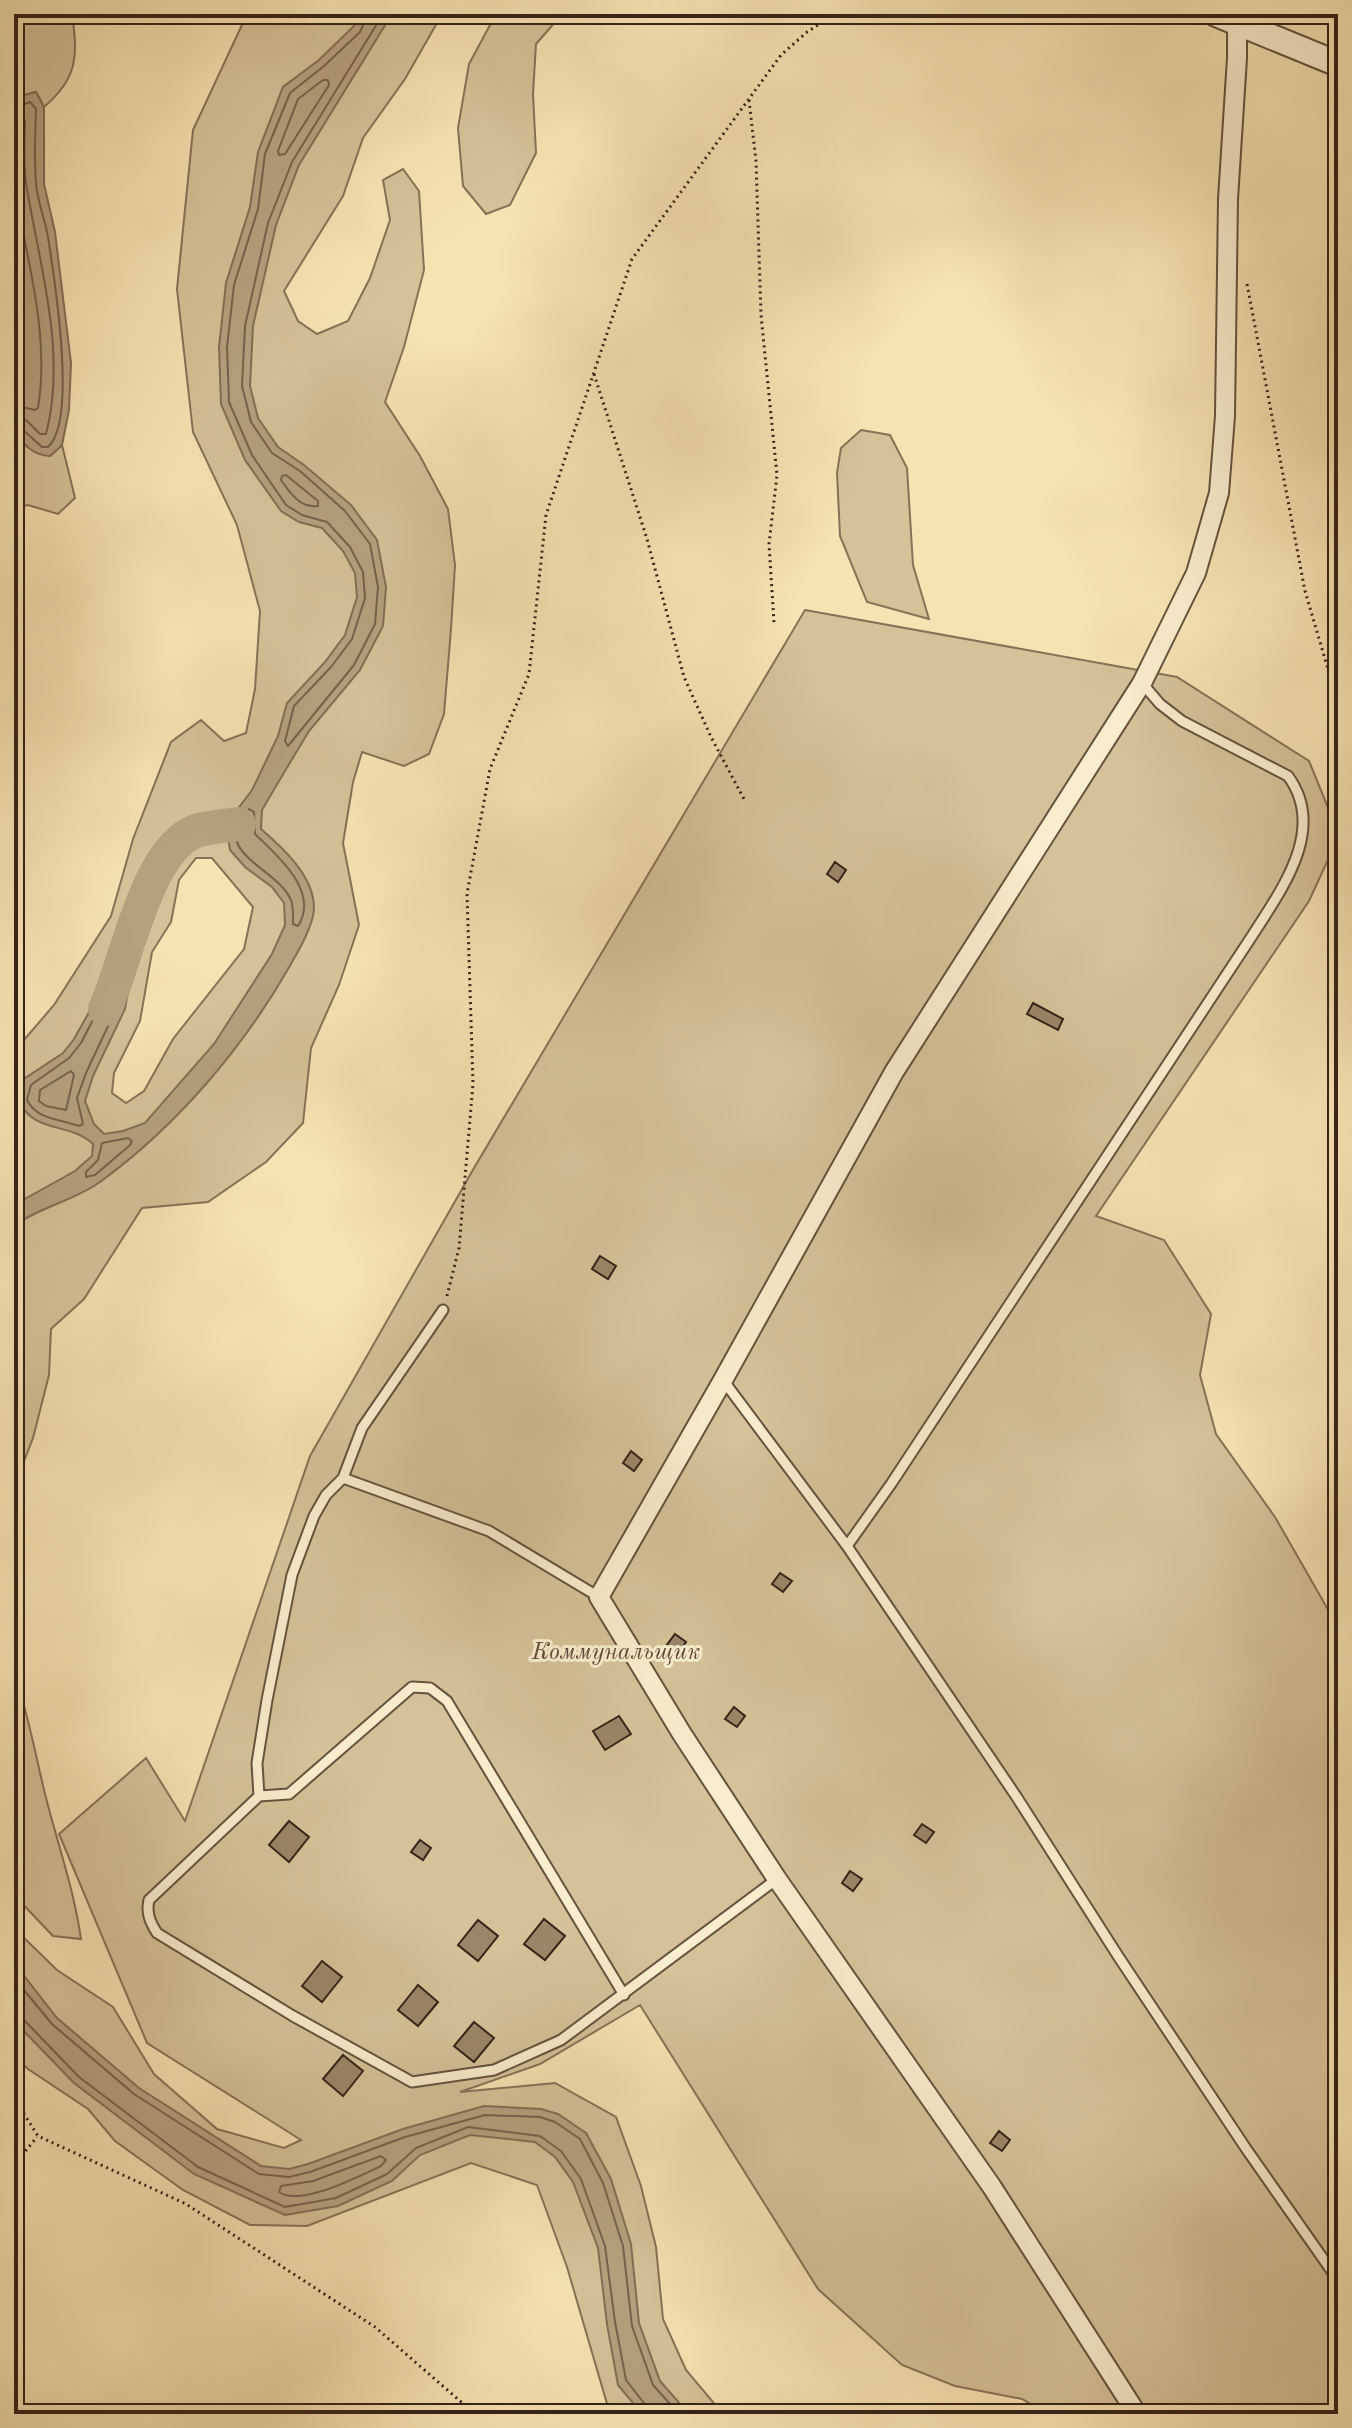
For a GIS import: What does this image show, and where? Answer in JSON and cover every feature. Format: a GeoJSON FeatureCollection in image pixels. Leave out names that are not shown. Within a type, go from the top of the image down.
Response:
{"type":"FeatureCollection","features":[{"type":"Feature","properties":{"kind":"street"},"geometry":{"type":"LineString","coordinates":[[1226,18],[1338,64]]}},
{"type":"Feature","properties":{"kind":"street"},"geometry":{"type":"LineString","coordinates":[[1137,2414],[992,2187],[777,1879],[682,1734],[599,1597],[894,1072],[1142,683],[1196,573],[1219,493],[1225,416],[1228,199],[1237,58],[1226,18]]}},
{"type":"Feature","properties":{"kind":"lane"},"geometry":{"type":"LineString","coordinates":[[847,1546],[1252,936],[1282,888],[1305,832],[1304,812],[1297,789],[1288,776],[1182,721],[1160,704],[1142,683]]}},
{"type":"Feature","properties":{"kind":"lane"},"geometry":{"type":"LineString","coordinates":[[259,1796],[257,1763],[292,1575],[319,1504],[343,1478],[362,1428],[443,1310]]}},
{"type":"Feature","properties":{"kind":"lane"},"geometry":{"type":"LineString","coordinates":[[723,1380],[847,1546],[1016,1796],[1247,2150],[1338,2280]]}},
{"type":"Feature","properties":{"kind":"lane"},"geometry":{"type":"LineString","coordinates":[[343,1478],[489,1531],[599,1597]]}},
{"type":"Feature","properties":{"kind":"lane"},"geometry":{"type":"LineString","coordinates":[[624,1995],[447,1701],[430,1688],[412,1687],[289,1794],[259,1796],[149,1900],[148,1914],[157,1933],[412,2082],[494,2070],[561,2040],[624,1995],[777,1879]]}},
{"type":"Feature","properties":{"kind":"path"},"geometry":{"type":"LineString","coordinates":[[443,1310],[459,1248],[473,1084],[467,894],[490,769],[529,674],[546,515],[632,259],[781,55],[807,32],[835,14]]}},
{"type":"Feature","properties":{"kind":"path"},"geometry":{"type":"LineString","coordinates":[[749,100],[756,161],[761,315],[777,475],[769,544],[774,623]]}},
{"type":"Feature","properties":{"kind":"path"},"geometry":{"type":"LineString","coordinates":[[1247,284],[1305,591],[1338,703]]}},
{"type":"Feature","properties":{"kind":"path"},"geometry":{"type":"LineString","coordinates":[[594,374],[647,539],[684,677],[745,801]]}},
{"type":"Feature","properties":{"kind":"path"},"geometry":{"type":"LineString","coordinates":[[14,2098],[38,2136],[186,2204],[375,2327],[475,2414]]}},
{"type":"Feature","properties":{"kind":"path"},"geometry":{"type":"LineString","coordinates":[[14,2165],[38,2136]]}},
{"type":"Feature","properties":{"kind":"green space"},"geometry":{"type":"Polygon","coordinates":[[[31,14],[72,14],[75,42],[73,65],[64,86],[44,107],[36,92],[21,96],[14,103],[14,31],[31,14]]]}},
{"type":"Feature","properties":{"kind":"green space"},"geometry":{"type":"Polygon","coordinates":[[[247,14],[453,14],[437,23],[405,79],[363,138],[343,196],[284,291],[298,321],[317,334],[348,321],[370,278],[390,220],[383,180],[403,169],[419,191],[424,270],[404,347],[385,402],[420,456],[448,509],[455,565],[444,714],[429,754],[404,766],[362,752],[353,782],[343,843],[359,925],[339,985],[311,1048],[303,1123],[266,1162],[208,1202],[142,1208],[84,1299],[51,1329],[49,1375],[33,1438],[14,1487],[14,1038],[24,1040],[54,1005],[111,916],[133,839],[171,742],[201,720],[224,741],[246,733],[255,689],[260,611],[237,525],[193,432],[177,289],[193,130],[247,14]],[[196,858],[179,880],[171,922],[152,952],[140,1021],[114,1073],[112,1093],[126,1103],[144,1091],[173,1039],[244,949],[253,907],[212,858],[196,858]]]}},
{"type":"Feature","properties":{"kind":"green space"},"geometry":{"type":"Polygon","coordinates":[[[478,14],[571,14],[556,21],[536,44],[533,94],[536,153],[510,205],[486,214],[463,186],[458,128],[469,64],[490,25],[478,14]]]}},
{"type":"Feature","properties":{"kind":"green space"},"geometry":{"type":"Polygon","coordinates":[[[861,430],[890,435],[907,468],[913,565],[929,619],[867,602],[840,536],[837,473],[841,448],[861,430]]]}},
{"type":"Feature","properties":{"kind":"green space"},"geometry":{"type":"Polygon","coordinates":[[[14,431],[27,447],[50,456],[62,445],[75,498],[58,514],[28,505],[14,507],[14,431]]]}},
{"type":"Feature","properties":{"kind":"green space","name":"Коммунальщик"},"geometry":{"type":"Polygon","coordinates":[[[805,610],[1177,677],[1309,761],[1338,832],[1309,901],[1096,1216],[1164,1240],[1211,1314],[1200,1375],[1216,1434],[1275,1517],[1338,1627],[1338,2414],[1048,2414],[1022,2399],[955,2386],[902,2365],[818,2289],[640,2005],[540,2064],[460,2092],[555,2083],[616,2117],[641,2186],[656,2247],[663,2319],[686,2370],[723,2414],[610,2414],[567,2267],[537,2185],[471,2163],[307,2226],[250,2225],[183,2190],[115,2141],[88,2109],[28,2069],[14,2056],[14,1928],[57,1970],[113,2007],[154,2074],[217,2129],[284,2148],[301,2140],[147,2043],[59,1834],[146,1758],[185,1821],[310,1456],[474,1168],[805,610]]]}},
{"type":"Feature","properties":{"kind":"green space"},"geometry":{"type":"Polygon","coordinates":[[[14,1673],[70,1884],[81,1939],[53,1936],[14,1895],[14,1673]]]}},
{"type":"Feature","properties":{"kind":"water"},"geometry":{"type":"Polygon","coordinates":[[[361,14],[392,14],[299,165],[276,225],[253,326],[250,386],[258,418],[278,447],[351,505],[377,540],[386,587],[383,626],[360,670],[309,731],[262,810],[261,829],[287,854],[309,885],[314,908],[312,922],[291,964],[252,1025],[182,1110],[129,1160],[100,1182],[14,1226],[14,1205],[75,1171],[92,1156],[93,1144],[73,1132],[33,1118],[18,1100],[24,1079],[63,1053],[74,1039],[115,966],[124,967],[131,976],[125,1009],[93,1076],[85,1101],[94,1124],[104,1134],[145,1123],[214,1044],[272,954],[285,925],[284,903],[272,887],[245,867],[230,850],[227,831],[252,790],[278,736],[287,703],[345,635],[357,597],[355,573],[343,551],[322,528],[299,522],[281,511],[245,460],[221,404],[219,347],[226,283],[250,207],[258,152],[283,87],[319,60],[354,26],[361,14]]]}},
{"type":"Feature","properties":{"kind":"water"},"geometry":{"type":"Polygon","coordinates":[[[36,92],[44,107],[44,184],[55,232],[71,363],[69,410],[62,445],[50,456],[25,445],[14,431],[14,103],[21,96],[36,92]]]}},
{"type":"Feature","properties":{"kind":"water"},"geometry":{"type":"Polygon","coordinates":[[[14,1963],[57,2018],[139,2088],[261,2166],[289,2169],[308,2164],[403,2129],[484,2106],[541,2109],[558,2114],[586,2133],[611,2179],[631,2244],[639,2323],[660,2381],[689,2414],[642,2414],[618,2385],[598,2248],[573,2182],[555,2157],[535,2142],[470,2135],[420,2155],[392,2181],[338,2206],[285,2215],[194,2174],[74,2083],[14,2021],[14,1963]]]}},
{"type":"Feature","properties":{"kind":"building"},"geometry":{"type":"Polygon","coordinates":[[[835,862],[846,870],[838,882],[827,874],[835,862]]]}},
{"type":"Feature","properties":{"kind":"building"},"geometry":{"type":"Polygon","coordinates":[[[1033,1003],[1063,1019],[1058,1030],[1027,1014],[1033,1003]]]}},
{"type":"Feature","properties":{"kind":"building"},"geometry":{"type":"Polygon","coordinates":[[[600,1256],[616,1266],[608,1279],[592,1269],[600,1256]]]}},
{"type":"Feature","properties":{"kind":"building"},"geometry":{"type":"Polygon","coordinates":[[[631,1451],[642,1460],[634,1471],[623,1463],[631,1451]]]}},
{"type":"Feature","properties":{"kind":"building"},"geometry":{"type":"Polygon","coordinates":[[[780,1573],[792,1581],[783,1592],[772,1584],[780,1573]]]}},
{"type":"Feature","properties":{"kind":"building"},"geometry":{"type":"Polygon","coordinates":[[[675,1634],[686,1642],[678,1654],[666,1646],[675,1634]]]}},
{"type":"Feature","properties":{"kind":"building"},"geometry":{"type":"Polygon","coordinates":[[[734,1707],[745,1716],[737,1727],[725,1719],[734,1707]]]}},
{"type":"Feature","properties":{"kind":"building"},"geometry":{"type":"Polygon","coordinates":[[[619,1716],[631,1734],[605,1750],[593,1731],[619,1716]]]}},
{"type":"Feature","properties":{"kind":"building"},"geometry":{"type":"Polygon","coordinates":[[[289,1821],[309,1837],[289,1862],[269,1845],[289,1821]]]}},
{"type":"Feature","properties":{"kind":"building"},"geometry":{"type":"Polygon","coordinates":[[[922,1824],[934,1832],[926,1843],[914,1835],[922,1824]]]}},
{"type":"Feature","properties":{"kind":"building"},"geometry":{"type":"Polygon","coordinates":[[[420,1840],[431,1848],[423,1860],[411,1852],[420,1840]]]}},
{"type":"Feature","properties":{"kind":"building"},"geometry":{"type":"Polygon","coordinates":[[[850,1871],[862,1879],[853,1891],[842,1883],[850,1871]]]}},
{"type":"Feature","properties":{"kind":"building"},"geometry":{"type":"Polygon","coordinates":[[[544,1919],[565,1936],[545,1960],[524,1944],[544,1919]]]}},
{"type":"Feature","properties":{"kind":"building"},"geometry":{"type":"Polygon","coordinates":[[[478,1920],[498,1936],[478,1961],[458,1945],[478,1920]]]}},
{"type":"Feature","properties":{"kind":"building"},"geometry":{"type":"Polygon","coordinates":[[[322,1961],[342,1977],[322,2002],[302,1986],[322,1961]]]}},
{"type":"Feature","properties":{"kind":"building"},"geometry":{"type":"Polygon","coordinates":[[[418,1985],[438,2002],[418,2026],[398,2010],[418,1985]]]}},
{"type":"Feature","properties":{"kind":"building"},"geometry":{"type":"Polygon","coordinates":[[[474,2022],[494,2038],[474,2062],[454,2046],[474,2022]]]}},
{"type":"Feature","properties":{"kind":"building"},"geometry":{"type":"Polygon","coordinates":[[[343,2055],[363,2071],[343,2096],[323,2079],[343,2055]]]}},
{"type":"Feature","properties":{"kind":"building"},"geometry":{"type":"Polygon","coordinates":[[[999,2131],[1010,2140],[1002,2151],[990,2143],[999,2131]]]}},
{"type":"Feature","properties":{"kind":"waterway"},"geometry":{"type":"LineString","coordinates":[[105,1009],[140,910],[164,860],[179,842],[196,831],[239,824]]}}]}
